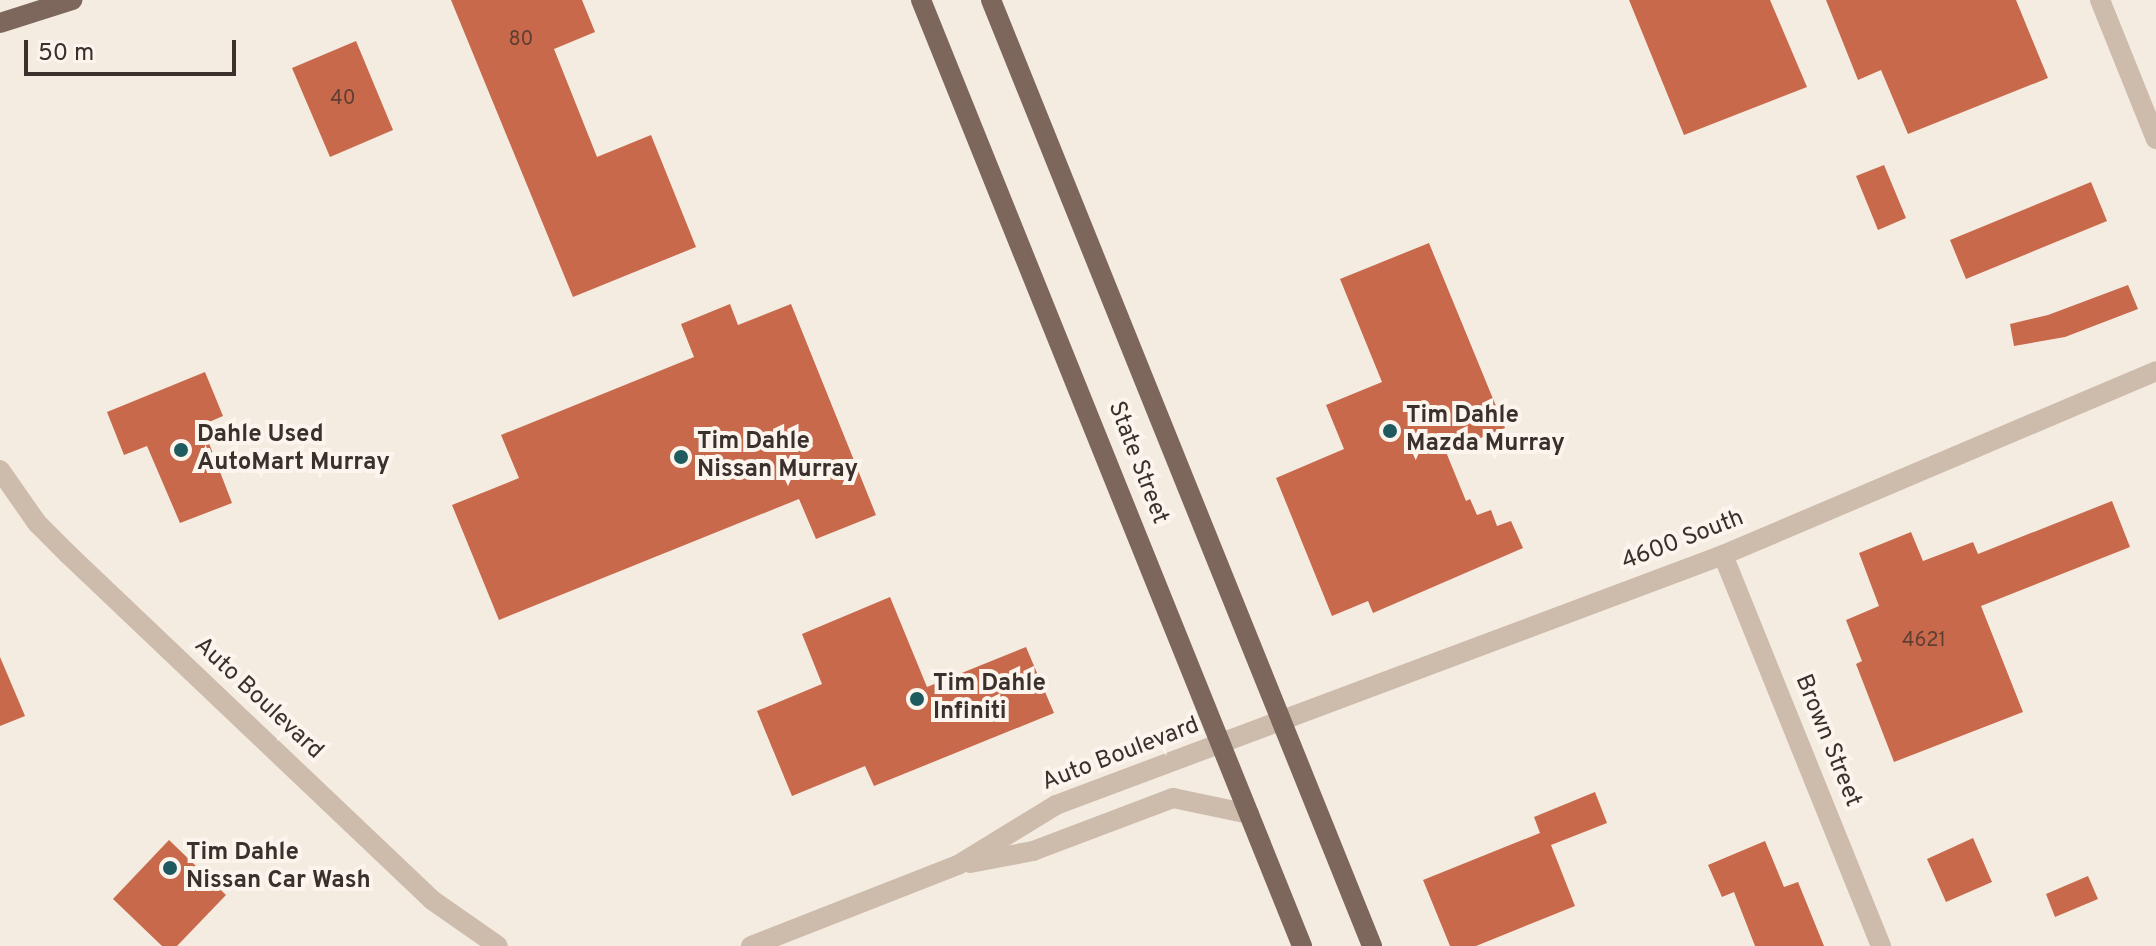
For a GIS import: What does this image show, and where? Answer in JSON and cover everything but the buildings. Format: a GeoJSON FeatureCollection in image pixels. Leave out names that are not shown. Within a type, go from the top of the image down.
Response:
{"type":"FeatureCollection","features":[{"type":"Feature","properties":{"kind":"main road"},"geometry":{"type":"LineString","coordinates":[[0,23],[72,0]]}},
{"type":"Feature","properties":{"kind":"main road","name":"State Street"},"geometry":{"type":"LineString","coordinates":[[921,0],[1302,946]]}},
{"type":"Feature","properties":{"kind":"main road","name":"State Street"},"geometry":{"type":"LineString","coordinates":[[991,0],[1372,946]]}},
{"type":"Feature","properties":{"kind":"street"},"geometry":{"type":"LineString","coordinates":[[2100,0],[2156,139]]}},
{"type":"Feature","properties":{"kind":"street","name":"4600 South"},"geometry":{"type":"LineString","coordinates":[[1222,745],[1723,555],[2156,371]]}},
{"type":"Feature","properties":{"kind":"street","name":"Auto Boulevard"},"geometry":{"type":"LineString","coordinates":[[0,470],[37,523],[92,577],[432,900],[498,946]]}},
{"type":"Feature","properties":{"kind":"street","name":"Brown Street"},"geometry":{"type":"LineString","coordinates":[[1723,555],[1881,946]]}},
{"type":"Feature","properties":{"kind":"street","name":"Auto Boulevard"},"geometry":{"type":"LineString","coordinates":[[751,946],[958,865],[1056,805],[1222,745]]}},
{"type":"Feature","properties":{"kind":"street","name":"Auto Boulevard"},"geometry":{"type":"LineString","coordinates":[[958,865],[1033,851],[1173,798],[1249,814]]}},
{"type":"Feature","properties":{"kind":"place","name":"Tim Dahle Mazda Murray"},"geometry":{"type":"Point","coordinates":[1390,431]}},
{"type":"Feature","properties":{"kind":"place","name":"Dahle Used AutoMart Murray"},"geometry":{"type":"Point","coordinates":[181,450]}},
{"type":"Feature","properties":{"kind":"place","name":"Tim Dahle Nissan Murray"},"geometry":{"type":"Point","coordinates":[681,457]}},
{"type":"Feature","properties":{"kind":"place","name":"Tim Dahle Infiniti"},"geometry":{"type":"Point","coordinates":[917,699]}},
{"type":"Feature","properties":{"kind":"place","name":"Tim Dahle Nissan Car Wash"},"geometry":{"type":"Point","coordinates":[170,868]}}]}
